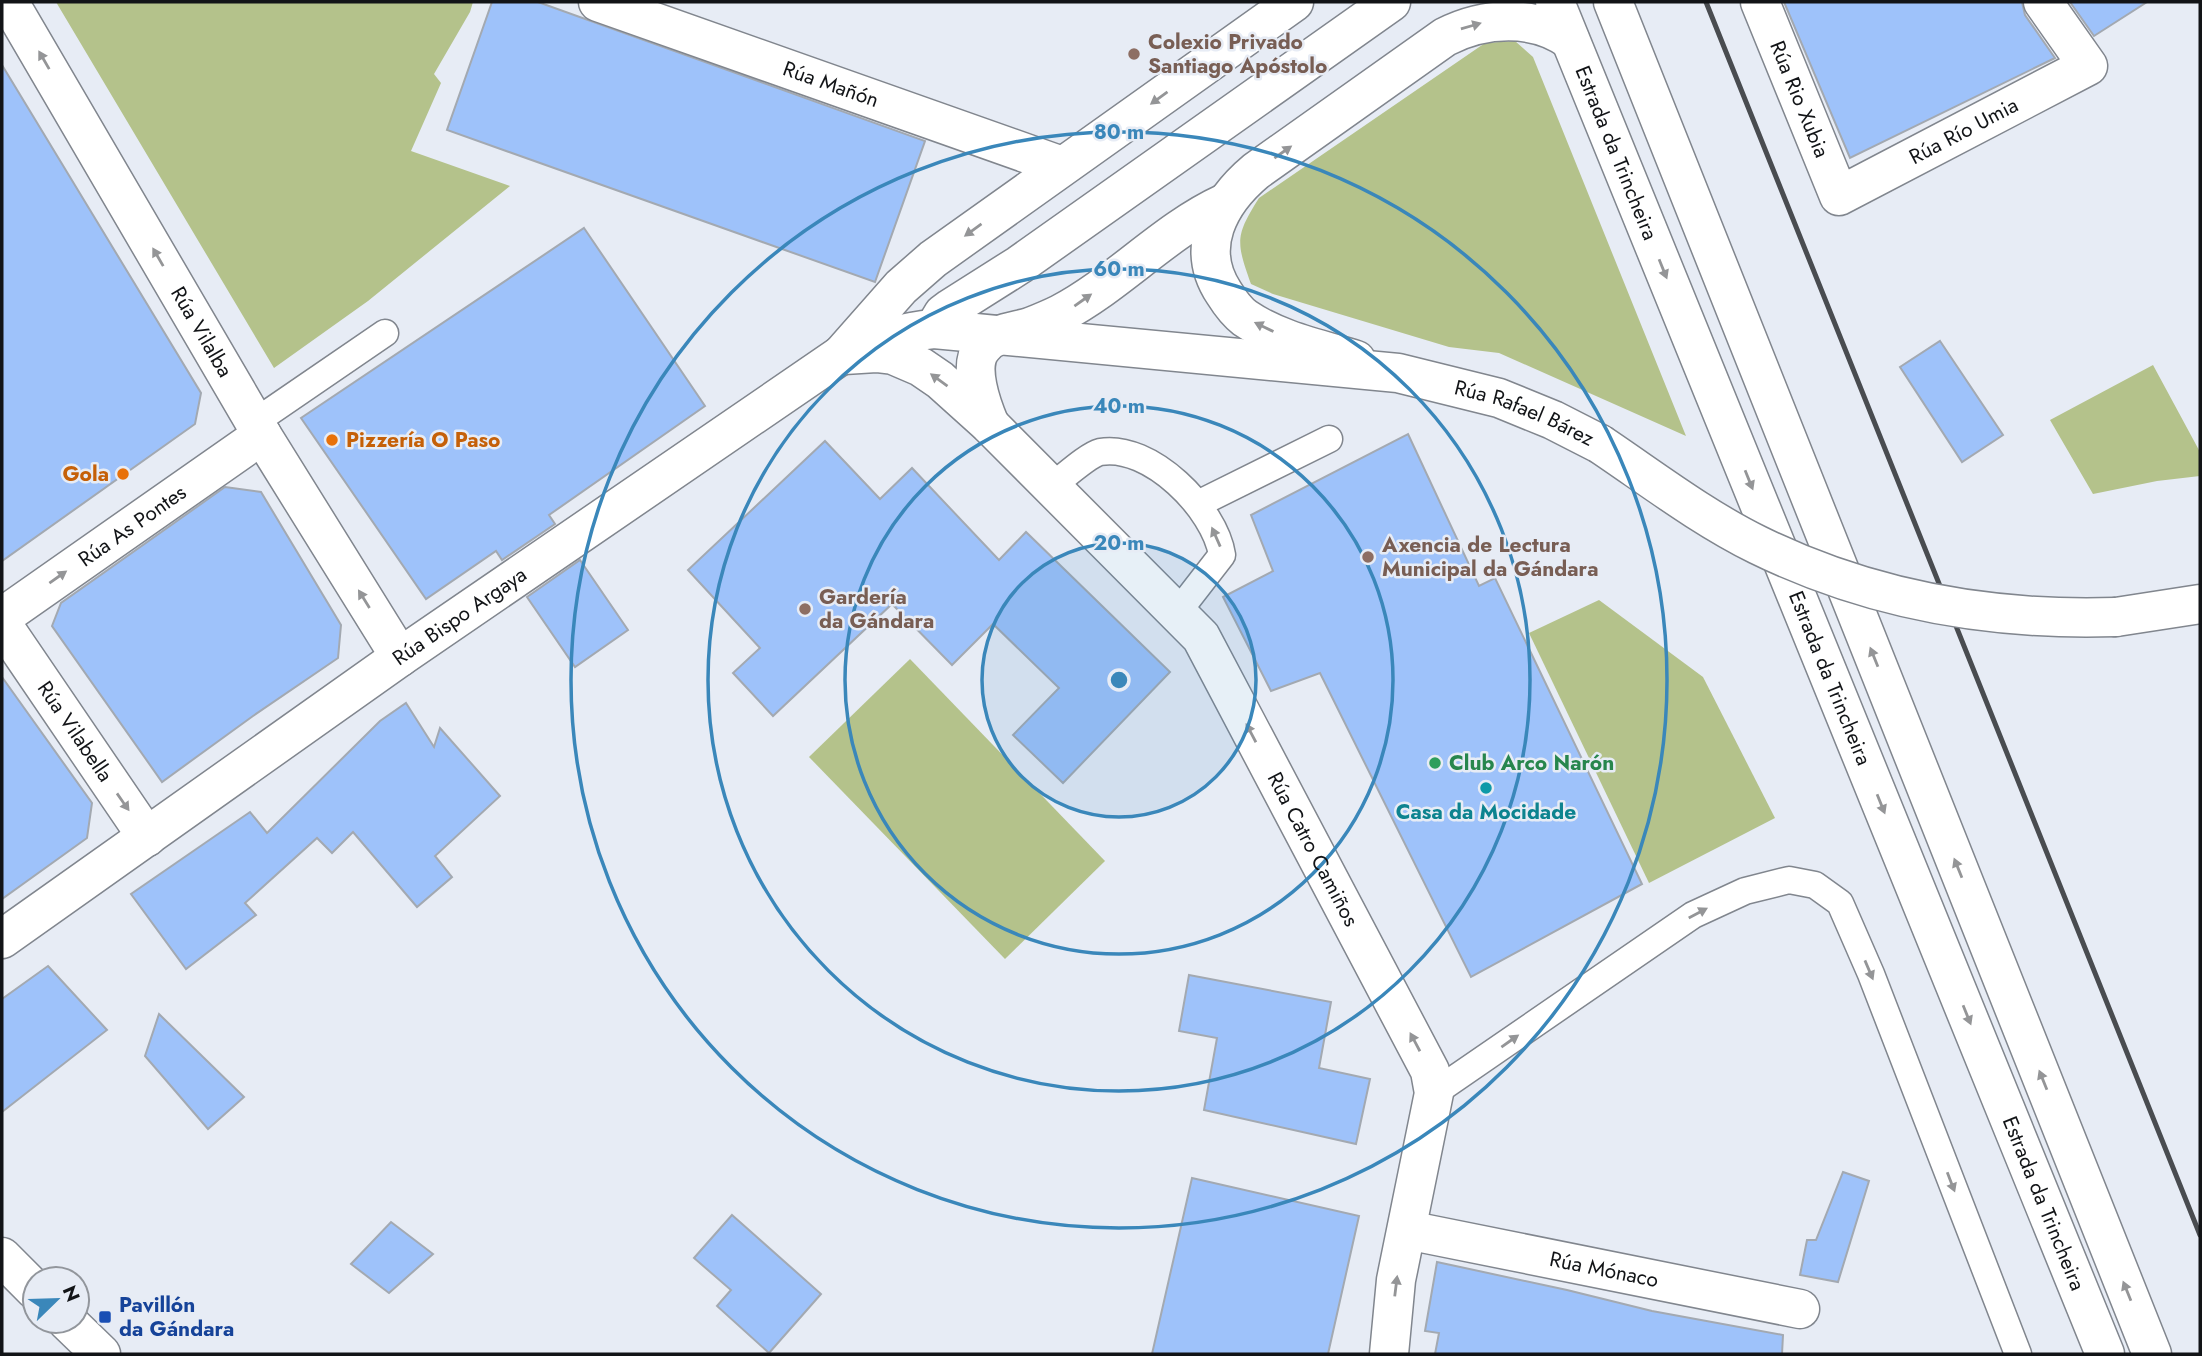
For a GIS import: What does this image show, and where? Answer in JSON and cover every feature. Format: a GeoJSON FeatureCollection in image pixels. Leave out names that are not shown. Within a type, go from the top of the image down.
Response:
{"type":"FeatureCollection","features":[{"type":"Feature","properties":{"kind":"main road","name":"Rúa Vilalba"},"geometry":{"type":"LineString","coordinates":[[9,2],[259,428],[400,657]]}},
{"type":"Feature","properties":{"kind":"main road","name":"Rúa Mañón"},"geometry":{"type":"LineString","coordinates":[[598,2],[1062,166]]}},
{"type":"Feature","properties":{"kind":"main road"},"geometry":{"type":"LineString","coordinates":[[841,355],[893,296],[933,260],[1294,2]]}},
{"type":"Feature","properties":{"kind":"main road"},"geometry":{"type":"LineString","coordinates":[[934,329],[943,314],[951,308],[1030,257],[1391,2]]}},
{"type":"Feature","properties":{"kind":"main road","name":"Estrada da Trincheira"},"geometry":{"type":"LineString","coordinates":[[1555,2],[2105,1354]]}},
{"type":"Feature","properties":{"kind":"main road"},"geometry":{"type":"LineString","coordinates":[[1613,2],[2152,1354]]}},
{"type":"Feature","properties":{"kind":"main road","name":"Rúa Rio Xubia"},"geometry":{"type":"LineString","coordinates":[[1760,2],[1839,196]]}},
{"type":"Feature","properties":{"kind":"main road","name":"Rúa Río Umia"},"geometry":{"type":"LineString","coordinates":[[1839,196],[2088,66],[2043,2]]}},
{"type":"Feature","properties":{"kind":"main road"},"geometry":{"type":"LineString","coordinates":[[1398,373],[1298,342],[1244,317],[1216,281],[1210,258],[1217,222],[1225,203],[1237,187],[1256,171],[1459,30],[1478,23],[1512,21],[1551,29],[1570,40]]}},
{"type":"Feature","properties":{"kind":"main road"},"geometry":{"type":"LineString","coordinates":[[990,425],[981,402],[976,368],[980,349],[998,334],[1031,326],[1075,306],[1194,219],[1225,203]]}},
{"type":"Feature","properties":{"kind":"main road","name":"Rúa Rafael Bárez"},"geometry":{"type":"LineString","coordinates":[[934,329],[1398,373],[1499,398],[1553,420],[1600,444],[1695,508],[1756,544],[1825,575],[1906,599],[1963,610],[2077,618],[2116,617],[2200,604]]}},
{"type":"Feature","properties":{"kind":"main road","name":"Rúa Bispo Argaya"},"geometry":{"type":"LineString","coordinates":[[2,939],[400,657],[841,355],[892,335],[934,329]]}},
{"type":"Feature","properties":{"kind":"main road","name":"Rúa Catro Camiños"},"geometry":{"type":"LineString","coordinates":[[841,355],[893,355],[940,380],[1052,486],[1201,637],[1430,1071],[1434,1093],[1396,1280],[1389,1354]]}},
{"type":"Feature","properties":{"kind":"main road","name":"Rúa As Pontes"},"geometry":{"type":"LineString","coordinates":[[2,617],[259,428]]}},
{"type":"Feature","properties":{"kind":"main road","name":"Rúa Vilabella"},"geometry":{"type":"LineString","coordinates":[[2,624],[147,838]]}},
{"type":"Feature","properties":{"kind":"main road","name":"Rúa Mónaco"},"geometry":{"type":"LineString","coordinates":[[1406,1230],[1800,1309]]}},
{"type":"Feature","properties":{"kind":"main road"},"geometry":{"type":"LineString","coordinates":[[2,1257],[21,1276]]}},
{"type":"Feature","properties":{"kind":"main road"},"geometry":{"type":"LineString","coordinates":[[81,1335],[101,1354]]}},
{"type":"Feature","properties":{"kind":"lane"},"geometry":{"type":"LineString","coordinates":[[259,428],[385,333]]}},
{"type":"Feature","properties":{"kind":"lane"},"geometry":{"type":"LineString","coordinates":[[1198,504],[1329,439]]}},
{"type":"Feature","properties":{"kind":"lane"},"geometry":{"type":"LineString","coordinates":[[1052,486],[1096,453],[1111,451],[1133,455],[1157,467],[1198,504],[1220,540],[1222,555],[1177,612]]}},
{"type":"Feature","properties":{"kind":"lane"},"geometry":{"type":"LineString","coordinates":[[1434,1093],[1693,915],[1745,891],[1789,880],[1815,885],[1840,903],[1866,962],[2018,1354]]}},
{"type":"Feature","properties":{"kind":"green space"},"geometry":{"type":"Polygon","coordinates":[[[56,2],[473,2],[470,12],[434,74],[441,83],[411,151],[510,186],[368,301],[274,368],[56,2]]]}},
{"type":"Feature","properties":{"kind":"green space"},"geometry":{"type":"Polygon","coordinates":[[[1515,41],[1533,57],[1686,436],[1499,353],[1449,347],[1273,294],[1251,284],[1240,240],[1259,198],[1485,43],[1515,41]]]}},
{"type":"Feature","properties":{"kind":"green space"},"geometry":{"type":"Polygon","coordinates":[[[2153,365],[2200,452],[2200,476],[2157,481],[2093,494],[2050,420],[2153,365]]]}},
{"type":"Feature","properties":{"kind":"green space"},"geometry":{"type":"Polygon","coordinates":[[[1599,600],[1703,677],[1775,818],[1649,883],[1529,633],[1599,600]]]}},
{"type":"Feature","properties":{"kind":"green space"},"geometry":{"type":"Polygon","coordinates":[[[910,659],[1105,861],[1005,959],[809,757],[910,659]]]}},
{"type":"Feature","properties":{"kind":"building"},"geometry":{"type":"Polygon","coordinates":[[[492,2],[538,2],[925,141],[875,282],[447,130],[492,2]]]}},
{"type":"Feature","properties":{"kind":"building"},"geometry":{"type":"Polygon","coordinates":[[[1784,2],[2022,2],[2025,15],[2055,58],[1850,158],[1784,2]]]}},
{"type":"Feature","properties":{"kind":"building"},"geometry":{"type":"Polygon","coordinates":[[[2070,2],[2147,2],[2094,36],[2070,2]]]}},
{"type":"Feature","properties":{"kind":"building"},"geometry":{"type":"Polygon","coordinates":[[[2,65],[201,393],[195,424],[2,561],[2,65]]]}},
{"type":"Feature","properties":{"kind":"building"},"geometry":{"type":"Polygon","coordinates":[[[584,228],[705,406],[549,515],[555,524],[502,560],[496,551],[426,599],[301,418],[584,228]]]}},
{"type":"Feature","properties":{"kind":"building"},"geometry":{"type":"Polygon","coordinates":[[[1940,341],[2003,435],[1962,462],[1900,367],[1940,341]]]}},
{"type":"Feature","properties":{"kind":"building","name":"Casa da Mocidade"},"geometry":{"type":"Polygon","coordinates":[[[1408,434],[1479,586],[1495,578],[1642,884],[1471,977],[1320,673],[1271,691],[1223,597],[1273,571],[1251,515],[1408,434]]]}},
{"type":"Feature","properties":{"kind":"building"},"geometry":{"type":"Polygon","coordinates":[[[825,441],[880,499],[912,468],[999,560],[1026,532],[1170,672],[1063,783],[1013,735],[1059,688],[993,624],[952,665],[892,604],[773,716],[733,673],[760,648],[688,570],[825,441]]]}},
{"type":"Feature","properties":{"kind":"building"},"geometry":{"type":"Polygon","coordinates":[[[225,487],[261,492],[341,625],[338,658],[162,782],[52,626],[61,603],[225,487]]]}},
{"type":"Feature","properties":{"kind":"building"},"geometry":{"type":"Polygon","coordinates":[[[580,560],[628,630],[575,667],[527,597],[580,560]]]}},
{"type":"Feature","properties":{"kind":"building"},"geometry":{"type":"Polygon","coordinates":[[[2,677],[92,803],[87,838],[2,899],[2,677]]]}},
{"type":"Feature","properties":{"kind":"building"},"geometry":{"type":"Polygon","coordinates":[[[406,703],[434,747],[440,728],[500,796],[435,856],[452,877],[417,907],[353,832],[332,853],[317,838],[245,903],[256,915],[186,969],[131,894],[250,812],[267,833],[380,721],[406,703]]]}},
{"type":"Feature","properties":{"kind":"building"},"geometry":{"type":"Polygon","coordinates":[[[48,966],[107,1030],[2,1112],[2,999],[48,966]]]}},
{"type":"Feature","properties":{"kind":"building"},"geometry":{"type":"Polygon","coordinates":[[[1189,975],[1331,1002],[1319,1068],[1370,1079],[1356,1144],[1204,1110],[1217,1038],[1179,1031],[1189,975]]]}},
{"type":"Feature","properties":{"kind":"building"},"geometry":{"type":"Polygon","coordinates":[[[159,1014],[244,1097],[208,1129],[145,1056],[159,1014]]]}},
{"type":"Feature","properties":{"kind":"building"},"geometry":{"type":"Polygon","coordinates":[[[1843,1172],[1869,1181],[1838,1282],[1800,1275],[1807,1240],[1816,1240],[1843,1172]]]}},
{"type":"Feature","properties":{"kind":"building"},"geometry":{"type":"Polygon","coordinates":[[[1192,1178],[1359,1216],[1328,1354],[1152,1354],[1192,1178]]]}},
{"type":"Feature","properties":{"kind":"building"},"geometry":{"type":"Polygon","coordinates":[[[732,1215],[821,1294],[769,1353],[717,1306],[731,1290],[694,1258],[732,1215]]]}},
{"type":"Feature","properties":{"kind":"building"},"geometry":{"type":"Polygon","coordinates":[[[391,1222],[433,1254],[389,1293],[351,1264],[391,1222]]]}},
{"type":"Feature","properties":{"kind":"building"},"geometry":{"type":"Polygon","coordinates":[[[1437,1262],[1652,1311],[1783,1335],[1782,1354],[1435,1354],[1439,1333],[1425,1331],[1437,1262]]]}},
{"type":"Feature","properties":{"kind":"railway"},"geometry":{"type":"LineString","coordinates":[[1706,2],[2200,1235]]}},
{"type":"Feature","properties":{"kind":"place","name":"Colexio Privado Santiago Apóstolo"},"geometry":{"type":"Point","coordinates":[1134,54]}},
{"type":"Feature","properties":{"kind":"place","name":"Pizzería O Paso"},"geometry":{"type":"Point","coordinates":[332,440]}},
{"type":"Feature","properties":{"kind":"place","name":"Gola"},"geometry":{"type":"Point","coordinates":[123,474]}},
{"type":"Feature","properties":{"kind":"place","name":"Axencia de Lectura Municipal da Gándara"},"geometry":{"type":"Point","coordinates":[1368,557]}},
{"type":"Feature","properties":{"kind":"place","name":"Gardería da Gándara"},"geometry":{"type":"Point","coordinates":[805,609]}},
{"type":"Feature","properties":{"kind":"place","name":"Club Arco Narón"},"geometry":{"type":"Point","coordinates":[1435,763]}},
{"type":"Feature","properties":{"kind":"place","name":"Casa da Mocidade"},"geometry":{"type":"Point","coordinates":[1486,788]}},
{"type":"Feature","properties":{"kind":"place","name":"Pavillón da Gándara"},"geometry":{"type":"Point","coordinates":[105,1317]}}]}
